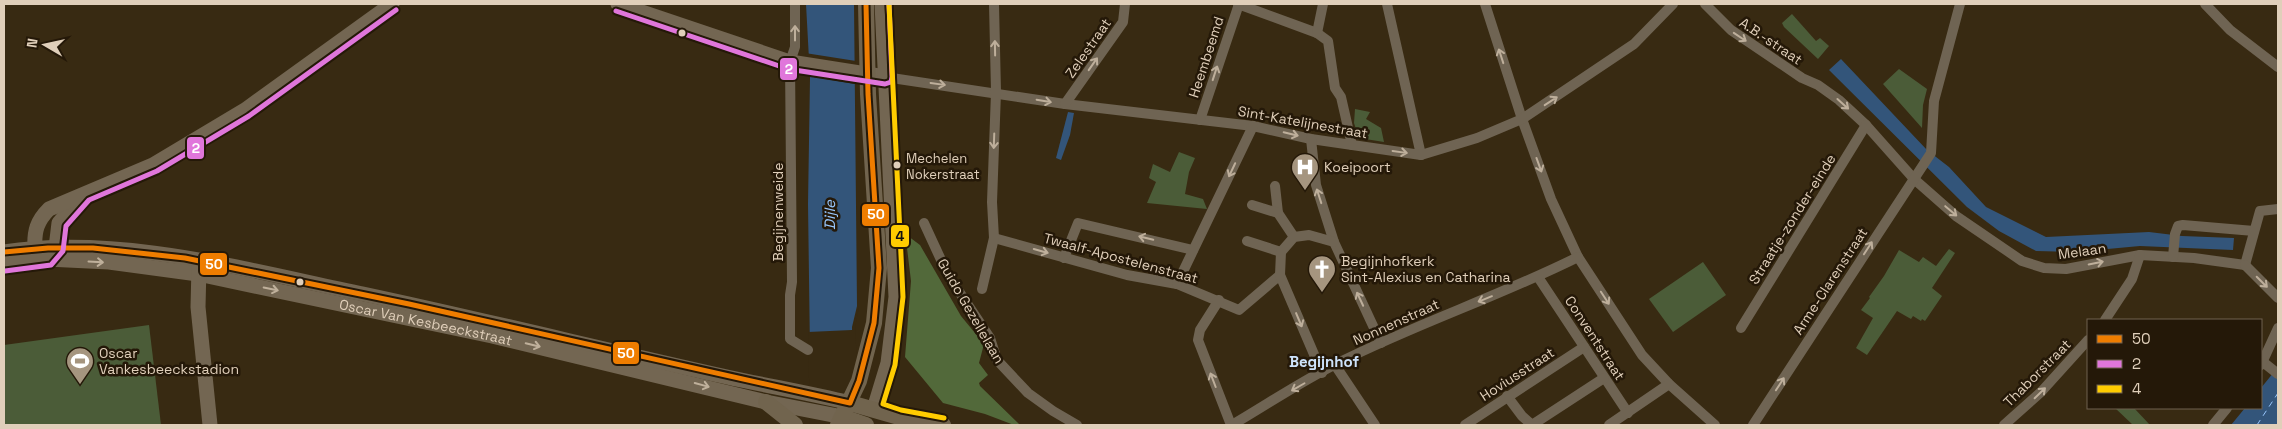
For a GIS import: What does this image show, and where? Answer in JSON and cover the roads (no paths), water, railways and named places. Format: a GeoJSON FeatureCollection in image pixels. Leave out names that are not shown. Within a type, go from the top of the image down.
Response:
{"type":"FeatureCollection","features":[{"type":"Feature","properties":{"kind":"main road"},"geometry":{"type":"LineString","coordinates":[[35,248],[34,236],[38,220],[49,209],[153,164],[246,110],[392,4]]}},
{"type":"Feature","properties":{"kind":"main road"},"geometry":{"type":"LineString","coordinates":[[618,4],[796,63],[885,77]]}},
{"type":"Feature","properties":{"kind":"main road"},"geometry":{"type":"LineString","coordinates":[[853,412],[860,374],[874,323],[879,268],[862,74],[866,4]]}},
{"type":"Feature","properties":{"kind":"main road"},"geometry":{"type":"LineString","coordinates":[[853,412],[888,362],[896,297],[882,4]]}},
{"type":"Feature","properties":{"kind":"main road"},"geometry":{"type":"LineString","coordinates":[[4,252],[35,248],[51,254],[59,223],[84,194]]}},
{"type":"Feature","properties":{"kind":"main road","name":"Oscar Van Kesbeeckstraat"},"geometry":{"type":"LineString","coordinates":[[4,264],[51,254],[112,249],[460,315],[727,377],[809,394],[853,412]]}},
{"type":"Feature","properties":{"kind":"main road"},"geometry":{"type":"LineString","coordinates":[[199,267],[198,307],[210,425]]}},
{"type":"Feature","properties":{"kind":"main road","name":"Oscar Van Kesbeeckstraat"},"geometry":{"type":"LineString","coordinates":[[199,267],[547,348],[766,402],[809,410],[853,412]]}},
{"type":"Feature","properties":{"kind":"main road"},"geometry":{"type":"LineString","coordinates":[[766,402],[795,425]]}},
{"type":"Feature","properties":{"kind":"main road"},"geometry":{"type":"LineString","coordinates":[[853,412],[865,425]]}},
{"type":"Feature","properties":{"kind":"main road"},"geometry":{"type":"LineString","coordinates":[[853,412],[865,425]]}},
{"type":"Feature","properties":{"kind":"main road"},"geometry":{"type":"LineString","coordinates":[[853,412],[899,417],[943,425]]}},
{"type":"Feature","properties":{"kind":"street"},"geometry":{"type":"LineString","coordinates":[[795,4],[796,63]]}},
{"type":"Feature","properties":{"kind":"street"},"geometry":{"type":"LineString","coordinates":[[982,288],[994,238],[992,202],[996,92],[994,4]]}},
{"type":"Feature","properties":{"kind":"street","name":"Zelestraat"},"geometry":{"type":"LineString","coordinates":[[1065,104],[1123,22],[1125,4]]}},
{"type":"Feature","properties":{"kind":"street"},"geometry":{"type":"LineString","coordinates":[[1238,4],[1316,33],[1328,40],[1335,88],[1341,97],[1352,145]]}},
{"type":"Feature","properties":{"kind":"street","name":"Heembeemd"},"geometry":{"type":"LineString","coordinates":[[1200,120],[1238,4]]}},
{"type":"Feature","properties":{"kind":"street"},"geometry":{"type":"LineString","coordinates":[[1316,33],[1323,4]]}},
{"type":"Feature","properties":{"kind":"street"},"geometry":{"type":"LineString","coordinates":[[1387,4],[1421,155]]}},
{"type":"Feature","properties":{"kind":"street"},"geometry":{"type":"LineString","coordinates":[[1485,4],[1522,119],[1551,199],[1578,257],[1642,355],[1669,384],[1715,425]]}},
{"type":"Feature","properties":{"kind":"street","name":"Sint-Katelijnestraat"},"geometry":{"type":"LineString","coordinates":[[885,77],[996,92],[1065,104],[1253,126],[1310,139],[1421,155],[1477,138],[1522,119],[1634,44],[1673,4]]}},
{"type":"Feature","properties":{"kind":"street","name":"A.B.-straat"},"geometry":{"type":"LineString","coordinates":[[1705,4],[1731,30],[1802,78],[1818,85],[1839,100],[1866,125]]}},
{"type":"Feature","properties":{"kind":"street","name":"Arme-Clarenstraat"},"geometry":{"type":"LineString","coordinates":[[1753,425],[1931,153],[1934,101],[1960,4]]}},
{"type":"Feature","properties":{"kind":"street"},"geometry":{"type":"LineString","coordinates":[[2205,4],[2230,30],[2278,67]]}},
{"type":"Feature","properties":{"kind":"street","name":"Begijnenweide"},"geometry":{"type":"LineString","coordinates":[[796,63],[790,339],[808,350]]}},
{"type":"Feature","properties":{"kind":"street","name":"Melaan"},"geometry":{"type":"LineString","coordinates":[[1866,125],[1914,179],[1956,216],[2022,261],[2044,268],[2066,269],[2140,255],[2173,253],[2245,265]]}},
{"type":"Feature","properties":{"kind":"street","name":"Straatje-zonder-einde"},"geometry":{"type":"LineString","coordinates":[[1742,328],[1866,125]]}},
{"type":"Feature","properties":{"kind":"street"},"geometry":{"type":"LineString","coordinates":[[1176,284],[1253,126]]}},
{"type":"Feature","properties":{"kind":"street"},"geometry":{"type":"LineString","coordinates":[[1310,139],[1316,185],[1334,242],[1381,343]]}},
{"type":"Feature","properties":{"kind":"street"},"geometry":{"type":"LineString","coordinates":[[1275,186],[1278,213],[1294,236]]}},
{"type":"Feature","properties":{"kind":"street"},"geometry":{"type":"LineString","coordinates":[[1252,205],[1278,213]]}},
{"type":"Feature","properties":{"kind":"street"},"geometry":{"type":"LineString","coordinates":[[2278,209],[2260,211],[2245,265],[2278,298]]}},
{"type":"Feature","properties":{"kind":"street"},"geometry":{"type":"LineString","coordinates":[[1064,258],[1078,222],[1193,250]]}},
{"type":"Feature","properties":{"kind":"street","name":"Guido Gezellelaan"},"geometry":{"type":"LineString","coordinates":[[924,223],[948,275],[990,338],[997,360],[1028,393],[1053,412],[1077,425]]}},
{"type":"Feature","properties":{"kind":"street"},"geometry":{"type":"LineString","coordinates":[[2173,253],[2178,226],[2254,230]]}},
{"type":"Feature","properties":{"kind":"street"},"geometry":{"type":"LineString","coordinates":[[1322,373],[1280,275],[1281,252],[1294,236],[1308,235],[1334,242]]}},
{"type":"Feature","properties":{"kind":"street","name":"Twaalf-Apostelenstraat"},"geometry":{"type":"LineString","coordinates":[[994,238],[1127,276],[1176,284],[1219,300],[1238,310],[1280,275]]}},
{"type":"Feature","properties":{"kind":"street"},"geometry":{"type":"LineString","coordinates":[[1247,241],[1281,252]]}},
{"type":"Feature","properties":{"kind":"street"},"geometry":{"type":"LineString","coordinates":[[2106,319],[2132,279],[2140,255]]}},
{"type":"Feature","properties":{"kind":"street","name":"Nonnenstraat"},"geometry":{"type":"LineString","coordinates":[[1232,425],[1335,364],[1538,277],[1578,257]]}},
{"type":"Feature","properties":{"kind":"street","name":"Conventstraat"},"geometry":{"type":"LineString","coordinates":[[1538,277],[1628,413]]}},
{"type":"Feature","properties":{"kind":"street"},"geometry":{"type":"LineString","coordinates":[[1219,300],[1200,330],[1198,340],[1232,425]]}},
{"type":"Feature","properties":{"kind":"street"},"geometry":{"type":"LineString","coordinates":[[2276,372],[2262,364],[2278,328]]}},
{"type":"Feature","properties":{"kind":"street","name":"Thaborstraat"},"geometry":{"type":"LineString","coordinates":[[2004,425],[2041,392],[2087,341]]}},
{"type":"Feature","properties":{"kind":"street","name":"Hoviusstraat"},"geometry":{"type":"LineString","coordinates":[[1465,425],[1584,347]]}},
{"type":"Feature","properties":{"kind":"street"},"geometry":{"type":"LineString","coordinates":[[1335,364],[1375,425]]}},
{"type":"Feature","properties":{"kind":"street"},"geometry":{"type":"LineString","coordinates":[[1507,396],[1522,416],[1532,425],[1604,378]]}},
{"type":"Feature","properties":{"kind":"street"},"geometry":{"type":"LineString","coordinates":[[1609,425],[1669,384]]}},
{"type":"Feature","properties":{"kind":"street"},"geometry":{"type":"LineString","coordinates":[[2214,425],[2226,409]]}},
{"type":"Feature","properties":{"kind":"water","name":"Dijle"},"geometry":{"type":"Polygon","coordinates":[[[806,4],[854,4],[857,306],[852,327],[859,425],[811,425],[808,204],[810,78],[806,4]]]}},
{"type":"Feature","properties":{"kind":"water"},"geometry":{"type":"Polygon","coordinates":[[[1841,59],[1927,150],[1949,167],[1986,207],[2046,237],[2149,232],[2182,236],[2234,238],[2233,250],[2140,246],[2075,252],[2036,251],[1999,231],[1967,207],[1829,70],[1841,59]]]}},
{"type":"Feature","properties":{"kind":"water"},"geometry":{"type":"Polygon","coordinates":[[[1068,112],[1074,113],[1070,135],[1061,160],[1056,158],[1068,112]]]}},
{"type":"Feature","properties":{"kind":"water"},"geometry":{"type":"Polygon","coordinates":[[[2278,367],[2278,425],[2231,425],[2244,409],[2262,409],[2262,387],[2278,367]]]}},
{"type":"Feature","properties":{"kind":"place","name":"Mechelen Nokerstraat"},"geometry":{"type":"Point","coordinates":[897,165]}},
{"type":"Feature","properties":{"kind":"place","name":"Koeipoort"},"geometry":{"type":"Point","coordinates":[1305,191]}},
{"type":"Feature","properties":{"kind":"place","name":"Begijnhofkerk Sint-Alexius en Catharina"},"geometry":{"type":"Point","coordinates":[1322,293]}},
{"type":"Feature","properties":{"kind":"place","name":"Oscar Vankesbeeckstadion"},"geometry":{"type":"Point","coordinates":[80,385]}},
{"type":"Feature","properties":{"kind":"district","name":"Begijnhof"},"geometry":{"type":"Point","coordinates":[1324,361]}}]}
